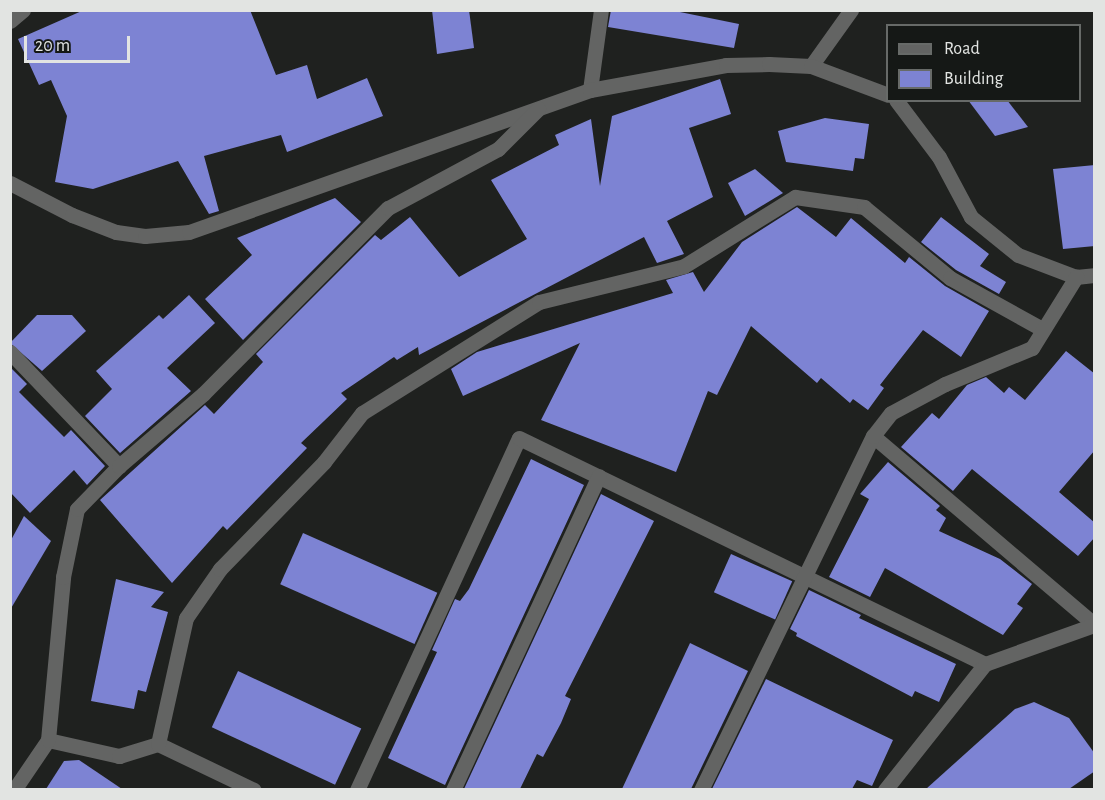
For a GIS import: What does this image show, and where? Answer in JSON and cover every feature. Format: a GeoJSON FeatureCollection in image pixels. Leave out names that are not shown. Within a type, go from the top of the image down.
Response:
{"type":"FeatureCollection","features":[{"type":"Feature","properties":{"kind":"street"},"geometry":{"type":"LineString","coordinates":[[10,21],[23,10]]}},
{"type":"Feature","properties":{"kind":"street"},"geometry":{"type":"LineString","coordinates":[[590,90],[601,10]]}},
{"type":"Feature","properties":{"kind":"street"},"geometry":{"type":"LineString","coordinates":[[811,66],[851,10]]}},
{"type":"Feature","properties":{"kind":"street"},"geometry":{"type":"LineString","coordinates":[[10,183],[72,215],[116,232],[145,236],[189,232],[590,90],[726,65],[811,66],[886,94]]}},
{"type":"Feature","properties":{"kind":"street"},"geometry":{"type":"LineString","coordinates":[[897,102],[939,158],[971,217],[1018,255],[1076,277],[1095,275]]}},
{"type":"Feature","properties":{"kind":"street"},"geometry":{"type":"LineString","coordinates":[[14,789],[48,740],[63,577],[77,509],[119,466],[203,394],[388,208],[498,149],[537,110]]}},
{"type":"Feature","properties":{"kind":"street"},"geometry":{"type":"LineString","coordinates":[[159,744],[186,618],[220,569],[324,462],[362,413],[539,302],[684,266],[795,197],[864,207],[950,278],[1042,329]]}},
{"type":"Feature","properties":{"kind":"street"},"geometry":{"type":"LineString","coordinates":[[701,789],[873,436],[891,413],[945,384],[1032,348],[1076,277]]}},
{"type":"Feature","properties":{"kind":"street"},"geometry":{"type":"LineString","coordinates":[[10,352],[119,466]]}},
{"type":"Feature","properties":{"kind":"street"},"geometry":{"type":"LineString","coordinates":[[873,436],[1095,625]]}},
{"type":"Feature","properties":{"kind":"street"},"geometry":{"type":"LineString","coordinates":[[357,789],[519,438],[985,664]]}},
{"type":"Feature","properties":{"kind":"street"},"geometry":{"type":"LineString","coordinates":[[453,789],[599,476]]}},
{"type":"Feature","properties":{"kind":"street"},"geometry":{"type":"LineString","coordinates":[[885,789],[985,664],[1095,625]]}},
{"type":"Feature","properties":{"kind":"street"},"geometry":{"type":"LineString","coordinates":[[48,740],[119,756],[159,744],[254,789]]}},
{"type":"Feature","properties":{"kind":"building"},"geometry":{"type":"Polygon","coordinates":[[[84,10],[250,10],[276,75],[307,65],[317,99],[367,78],[383,116],[287,152],[281,135],[204,156],[219,211],[209,214],[178,161],[93,189],[55,182],[67,116],[51,80],[39,85],[18,39],[84,10]]]}},
{"type":"Feature","properties":{"kind":"building"},"geometry":{"type":"Polygon","coordinates":[[[432,10],[469,10],[474,48],[437,54],[432,10]]]}},
{"type":"Feature","properties":{"kind":"building"},"geometry":{"type":"Polygon","coordinates":[[[611,10],[670,10],[739,24],[734,48],[608,27],[611,10]]]}},
{"type":"Feature","properties":{"kind":"building"},"geometry":{"type":"Polygon","coordinates":[[[720,79],[731,114],[689,128],[713,197],[667,221],[684,254],[657,263],[644,237],[419,355],[418,347],[397,360],[394,357],[341,393],[347,399],[301,443],[307,448],[227,530],[223,526],[172,583],[100,500],[205,405],[214,414],[263,362],[256,354],[375,235],[381,240],[410,217],[459,277],[527,239],[491,180],[559,145],[555,135],[591,119],[600,186],[612,116],[720,79]]]}},
{"type":"Feature","properties":{"kind":"building"},"geometry":{"type":"Polygon","coordinates":[[[970,102],[1009,102],[1028,127],[995,136],[970,102]]]}},
{"type":"Feature","properties":{"kind":"building"},"geometry":{"type":"Polygon","coordinates":[[[825,118],[869,124],[864,159],[855,158],[853,171],[786,162],[778,131],[825,118]]]}},
{"type":"Feature","properties":{"kind":"building"},"geometry":{"type":"Polygon","coordinates":[[[1095,165],[1095,246],[1063,249],[1053,169],[1095,165]]]}},
{"type":"Feature","properties":{"kind":"building"},"geometry":{"type":"Polygon","coordinates":[[[755,169],[783,193],[745,216],[728,183],[755,169]]]}},
{"type":"Feature","properties":{"kind":"building"},"geometry":{"type":"Polygon","coordinates":[[[335,198],[361,222],[243,340],[205,299],[252,255],[237,238],[335,198]]]}},
{"type":"Feature","properties":{"kind":"building"},"geometry":{"type":"Polygon","coordinates":[[[797,207],[836,237],[851,218],[905,263],[909,257],[945,286],[989,311],[961,357],[923,330],[880,385],[884,388],[868,410],[853,399],[850,403],[821,378],[817,383],[751,326],[717,395],[708,391],[676,472],[541,420],[580,343],[463,396],[451,369],[477,352],[673,293],[666,280],[693,272],[704,292],[742,242],[797,207]]]}},
{"type":"Feature","properties":{"kind":"building"},"geometry":{"type":"Polygon","coordinates":[[[941,217],[989,254],[980,266],[1006,282],[999,294],[956,270],[921,242],[941,217]]]}},
{"type":"Feature","properties":{"kind":"building"},"geometry":{"type":"Polygon","coordinates":[[[189,295],[215,323],[167,368],[191,391],[120,453],[85,416],[112,389],[96,371],[159,315],[163,319],[189,295]]]}},
{"type":"Feature","properties":{"kind":"building"},"geometry":{"type":"Polygon","coordinates":[[[37,315],[72,315],[86,331],[42,371],[10,343],[37,315]]]}},
{"type":"Feature","properties":{"kind":"building"},"geometry":{"type":"Polygon","coordinates":[[[1066,351],[1095,374],[1095,450],[1059,492],[1095,523],[1095,537],[1078,556],[972,469],[953,491],[901,447],[932,413],[939,419],[967,385],[986,377],[1004,393],[1009,387],[1025,400],[1066,351]]]}},
{"type":"Feature","properties":{"kind":"building"},"geometry":{"type":"Polygon","coordinates":[[[10,367],[27,384],[19,392],[64,437],[71,430],[105,466],[87,485],[74,470],[30,513],[10,492],[10,367]]]}},
{"type":"Feature","properties":{"kind":"building"},"geometry":{"type":"Polygon","coordinates":[[[531,459],[584,485],[445,785],[388,758],[437,652],[432,650],[455,599],[460,601],[469,589],[531,459]]]}},
{"type":"Feature","properties":{"kind":"building"},"geometry":{"type":"Polygon","coordinates":[[[888,462],[940,506],[936,510],[946,518],[939,531],[1000,559],[1032,584],[1017,604],[1023,608],[1003,635],[885,568],[870,597],[829,577],[869,499],[860,494],[888,462]]]}},
{"type":"Feature","properties":{"kind":"building"},"geometry":{"type":"Polygon","coordinates":[[[601,494],[654,521],[565,696],[571,699],[561,723],[543,757],[537,754],[520,789],[464,789],[601,494]]]}},
{"type":"Feature","properties":{"kind":"building"},"geometry":{"type":"Polygon","coordinates":[[[24,516],[51,541],[10,610],[10,542],[24,516]]]}},
{"type":"Feature","properties":{"kind":"building"},"geometry":{"type":"Polygon","coordinates":[[[303,533],[437,593],[415,644],[280,584],[303,533]]]}},
{"type":"Feature","properties":{"kind":"building"},"geometry":{"type":"Polygon","coordinates":[[[731,554],[792,581],[775,620],[714,592],[731,554]]]}},
{"type":"Feature","properties":{"kind":"building"},"geometry":{"type":"Polygon","coordinates":[[[116,579],[164,592],[151,607],[168,612],[146,692],[138,690],[134,709],[91,701],[116,579]]]}},
{"type":"Feature","properties":{"kind":"building"},"geometry":{"type":"Polygon","coordinates":[[[809,590],[861,615],[859,618],[956,664],[939,702],[915,691],[912,697],[796,636],[797,633],[790,629],[809,590]]]}},
{"type":"Feature","properties":{"kind":"building"},"geometry":{"type":"Polygon","coordinates":[[[690,643],[748,671],[691,789],[622,789],[690,643]]]}},
{"type":"Feature","properties":{"kind":"building"},"geometry":{"type":"Polygon","coordinates":[[[238,671],[361,728],[335,785],[212,727],[238,671]]]}},
{"type":"Feature","properties":{"kind":"building"},"geometry":{"type":"Polygon","coordinates":[[[766,679],[893,740],[872,786],[857,780],[852,789],[712,789],[766,679]]]}},
{"type":"Feature","properties":{"kind":"building"},"geometry":{"type":"Polygon","coordinates":[[[1034,702],[1069,718],[1095,754],[1095,771],[1069,789],[926,789],[1015,709],[1034,702]]]}},
{"type":"Feature","properties":{"kind":"building"},"geometry":{"type":"Polygon","coordinates":[[[79,760],[122,789],[46,789],[64,761],[79,760]]]}}]}
